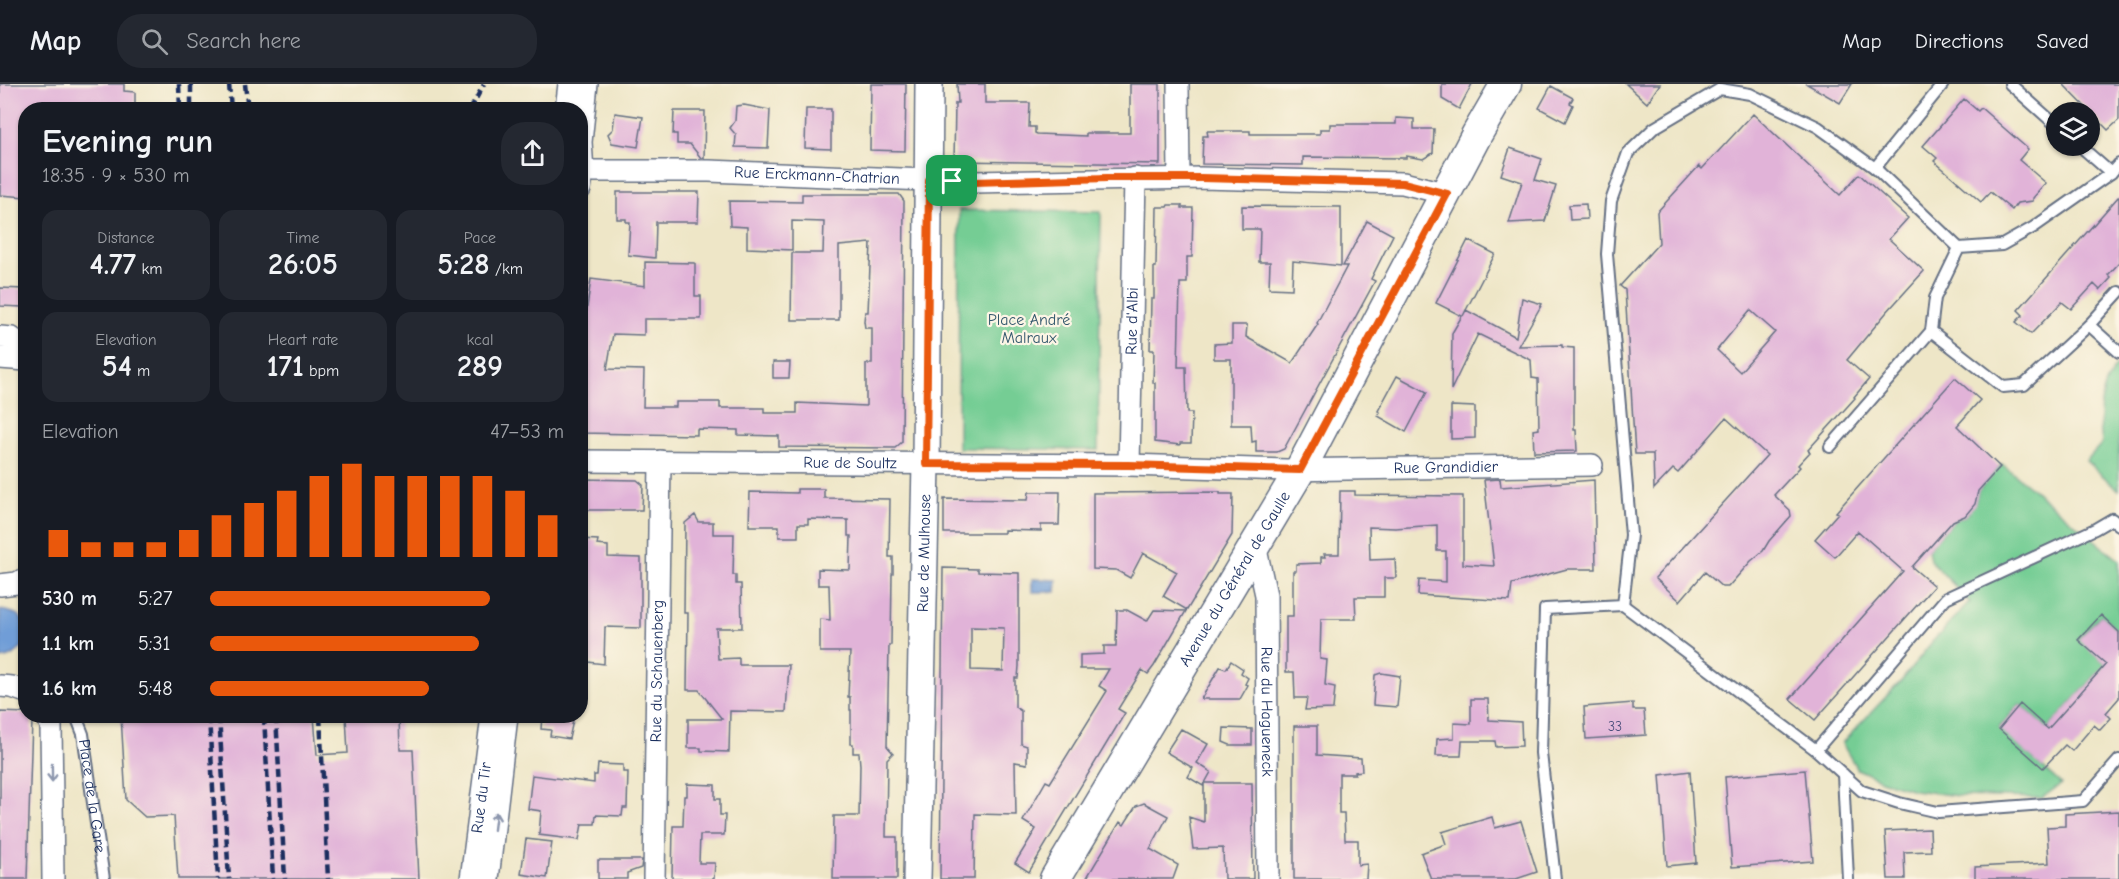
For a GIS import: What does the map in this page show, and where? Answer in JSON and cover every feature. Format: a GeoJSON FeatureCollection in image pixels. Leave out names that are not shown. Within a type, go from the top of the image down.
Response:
{"type":"FeatureCollection","features":[{"type":"Feature","properties":{"kind":"main road","name":"Avenue du Général de Gaulle"},"geometry":{"type":"LineString","coordinates":[[1055,879],[1300,470],[1506,84]]}},
{"type":"Feature","properties":{"kind":"street"},"geometry":{"type":"LineString","coordinates":[[567,102],[569,84]]}},
{"type":"Feature","properties":{"kind":"street"},"geometry":{"type":"LineString","coordinates":[[586,102],[588,84]]}},
{"type":"Feature","properties":{"kind":"street","name":"Rue de Mulhouse"},"geometry":{"type":"LineString","coordinates":[[917,879],[926,464],[929,84]]}},
{"type":"Feature","properties":{"kind":"street"},"geometry":{"type":"LineString","coordinates":[[1178,84],[1179,178]]}},
{"type":"Feature","properties":{"kind":"street","name":"Rue Erckmann-Chatrian"},"geometry":{"type":"LineString","coordinates":[[588,177],[709,171],[974,182],[1179,178],[1403,183],[1447,194]]}},
{"type":"Feature","properties":{"kind":"street","name":"Rue d'Albi"},"geometry":{"type":"LineString","coordinates":[[1129,465],[1135,178]]}},
{"type":"Feature","properties":{"kind":"street"},"geometry":{"type":"LineString","coordinates":[[0,337],[12,338],[18,343]]}},
{"type":"Feature","properties":{"kind":"street"},"geometry":{"type":"LineString","coordinates":[[0,358],[18,359]]}},
{"type":"Feature","properties":{"kind":"street","name":"Rue de Soultz"},"geometry":{"type":"LineString","coordinates":[[588,461],[1129,465],[1300,470]]}},
{"type":"Feature","properties":{"kind":"street","name":"Rue du Schauenberg"},"geometry":{"type":"LineString","coordinates":[[654,879],[660,462]]}},
{"type":"Feature","properties":{"kind":"street","name":"Rue Grandidier"},"geometry":{"type":"LineString","coordinates":[[1300,470],[1592,465]]}},
{"type":"Feature","properties":{"kind":"street","name":"Rue du Hagueneck"},"geometry":{"type":"LineString","coordinates":[[1255,545],[1266,595],[1268,879]]}},
{"type":"Feature","properties":{"kind":"street"},"geometry":{"type":"LineString","coordinates":[[0,585],[18,582]]}},
{"type":"Feature","properties":{"kind":"street"},"geometry":{"type":"LineString","coordinates":[[0,686],[18,689]]}},
{"type":"Feature","properties":{"kind":"street","name":"Place de la Gare"},"geometry":{"type":"LineString","coordinates":[[50,723],[52,879]]}},
{"type":"Feature","properties":{"kind":"street","name":"Rue du Tir"},"geometry":{"type":"LineString","coordinates":[[471,879],[499,723]]}},
{"type":"Feature","properties":{"kind":"street","name":"Rue du Tir"},"geometry":{"type":"LineString","coordinates":[[488,879],[499,723]]}},
{"type":"Feature","properties":{"kind":"lane"},"geometry":{"type":"LineString","coordinates":[[1875,168],[1943,84]]}},
{"type":"Feature","properties":{"kind":"lane"},"geometry":{"type":"LineString","coordinates":[[2010,84],[2046,116]]}},
{"type":"Feature","properties":{"kind":"lane"},"geometry":{"type":"LineString","coordinates":[[1623,605],[1631,535],[1607,254],[1611,201],[1628,153],[1654,128],[1719,86],[1750,94],[1818,127],[1875,168],[1959,248],[2002,245],[2034,227],[2111,173],[2119,164]]}},
{"type":"Feature","properties":{"kind":"lane"},"geometry":{"type":"LineString","coordinates":[[2091,156],[2111,173]]}},
{"type":"Feature","properties":{"kind":"lane"},"geometry":{"type":"LineString","coordinates":[[1830,447],[1931,331],[1935,298],[1959,248]]}},
{"type":"Feature","properties":{"kind":"lane"},"geometry":{"type":"LineString","coordinates":[[1931,331],[2003,387],[2024,384],[2089,325],[2119,292]]}},
{"type":"Feature","properties":{"kind":"lane"},"geometry":{"type":"LineString","coordinates":[[2089,325],[2119,352]]}},
{"type":"Feature","properties":{"kind":"lane"},"geometry":{"type":"LineString","coordinates":[[1816,750],[1946,598],[2112,519],[2119,525]]}},
{"type":"Feature","properties":{"kind":"lane"},"geometry":{"type":"LineString","coordinates":[[1556,879],[1541,753],[1545,609],[1623,605],[1816,750],[1862,791],[1899,803],[1938,812],[2083,801],[2119,760]]}},
{"type":"Feature","properties":{"kind":"lane","name":"Place de la Gare"},"geometry":{"type":"LineString","coordinates":[[79,723],[83,734],[104,879]]}},
{"type":"Feature","properties":{"kind":"lane"},"geometry":{"type":"LineString","coordinates":[[1843,774],[1848,879]]}},
{"type":"Feature","properties":{"kind":"green space","name":"Place André Malraux"},"geometry":{"type":"Polygon","coordinates":[[[959,210],[1101,212],[1098,450],[958,448],[959,210]]]}},
{"type":"Feature","properties":{"kind":"green space"},"geometry":{"type":"Polygon","coordinates":[[[2119,363],[2119,490],[2086,461],[2102,443],[2101,400],[2107,381],[2119,363]]]}},
{"type":"Feature","properties":{"kind":"green space"},"geometry":{"type":"Polygon","coordinates":[[[2002,464],[2119,560],[2119,632],[2101,615],[2078,639],[2106,664],[2048,729],[2020,704],[1999,728],[2061,784],[2042,798],[1958,796],[1914,790],[1884,781],[1857,769],[1842,743],[1903,679],[1931,643],[1970,602],[1930,560],[1928,549],[1953,521],[1965,516],[1975,503],[1978,491],[2002,464]]]}},
{"type":"Feature","properties":{"kind":"water"},"geometry":{"type":"Polygon","coordinates":[[[1032,579],[1057,580],[1056,592],[1032,592],[1032,579]]]}},
{"type":"Feature","properties":{"kind":"water"},"geometry":{"type":"Polygon","coordinates":[[[0,610],[18,616],[18,651],[0,659],[0,610]]]}},
{"type":"Feature","properties":{"kind":"building"},"geometry":{"type":"Polygon","coordinates":[[[0,84],[124,84],[124,91],[135,92],[135,102],[18,102],[18,196],[0,195],[0,84]]]}},
{"type":"Feature","properties":{"kind":"building"},"geometry":{"type":"Polygon","coordinates":[[[871,84],[906,84],[905,151],[870,150],[871,84]]]}},
{"type":"Feature","properties":{"kind":"building"},"geometry":{"type":"Polygon","coordinates":[[[957,84],[985,84],[985,103],[1030,103],[1029,127],[1035,127],[1037,134],[1086,136],[1086,133],[1130,133],[1130,84],[1160,84],[1160,164],[954,161],[957,84]]]}},
{"type":"Feature","properties":{"kind":"building"},"geometry":{"type":"Polygon","coordinates":[[[1442,84],[1472,84],[1459,109],[1442,99],[1442,84]]]}},
{"type":"Feature","properties":{"kind":"building"},"geometry":{"type":"Polygon","coordinates":[[[1626,84],[1660,84],[1647,103],[1626,84]]]}},
{"type":"Feature","properties":{"kind":"building"},"geometry":{"type":"Polygon","coordinates":[[[1807,84],[1852,84],[1840,103],[1807,84]]]}},
{"type":"Feature","properties":{"kind":"building"},"geometry":{"type":"Polygon","coordinates":[[[2063,84],[2119,84],[2119,120],[2108,130],[2100,122],[2100,102],[2081,102],[2063,84]]]}},
{"type":"Feature","properties":{"kind":"building"},"geometry":{"type":"Polygon","coordinates":[[[1551,86],[1573,98],[1570,103],[1573,105],[1565,122],[1539,108],[1551,86]]]}},
{"type":"Feature","properties":{"kind":"building"},"geometry":{"type":"Polygon","coordinates":[[[1964,99],[1978,111],[1981,108],[2028,149],[2019,160],[2046,183],[2033,201],[2017,203],[2012,210],[1990,192],[1981,202],[1934,161],[1937,158],[1923,146],[1964,99]]]}},
{"type":"Feature","properties":{"kind":"building"},"geometry":{"type":"Polygon","coordinates":[[[744,105],[770,110],[768,148],[735,147],[736,135],[730,128],[735,121],[736,106],[744,105]]]}},
{"type":"Feature","properties":{"kind":"building"},"geometry":{"type":"Polygon","coordinates":[[[806,109],[831,109],[831,149],[805,148],[806,109]]]}},
{"type":"Feature","properties":{"kind":"building"},"geometry":{"type":"Polygon","coordinates":[[[674,111],[705,111],[704,158],[701,158],[690,144],[677,144],[677,134],[673,134],[674,111]]]}},
{"type":"Feature","properties":{"kind":"building"},"geometry":{"type":"Polygon","coordinates":[[[615,113],[643,117],[638,147],[612,143],[608,134],[613,129],[615,113]]]}},
{"type":"Feature","properties":{"kind":"building"},"geometry":{"type":"Polygon","coordinates":[[[1753,114],[1840,195],[1859,174],[1908,218],[1889,239],[1924,271],[1847,360],[1869,379],[1808,450],[1810,452],[1798,465],[1800,467],[1774,495],[1790,510],[1791,516],[1763,551],[1728,587],[1722,587],[1705,572],[1680,601],[1655,578],[1767,455],[1726,418],[1678,473],[1673,469],[1654,489],[1653,454],[1635,454],[1625,290],[1620,286],[1659,243],[1657,212],[1699,166],[1702,169],[1753,114]],[[1750,310],[1717,350],[1740,372],[1775,332],[1750,310]]]}},
{"type":"Feature","properties":{"kind":"building"},"geometry":{"type":"Polygon","coordinates":[[[1396,118],[1414,119],[1414,129],[1434,129],[1433,153],[1423,159],[1406,156],[1406,158],[1303,157],[1303,165],[1202,164],[1203,136],[1208,136],[1207,131],[1250,131],[1250,134],[1320,134],[1320,129],[1330,129],[1330,124],[1396,124],[1396,118]]]}},
{"type":"Feature","properties":{"kind":"building"},"geometry":{"type":"Polygon","coordinates":[[[1510,148],[1542,159],[1535,180],[1556,186],[1545,221],[1509,223],[1522,182],[1501,175],[1510,148]]]}},
{"type":"Feature","properties":{"kind":"building"},"geometry":{"type":"Polygon","coordinates":[[[617,192],[699,192],[698,222],[656,222],[655,258],[628,255],[630,222],[626,222],[626,219],[617,219],[617,192]]]}},
{"type":"Feature","properties":{"kind":"building"},"geometry":{"type":"Polygon","coordinates":[[[802,194],[899,194],[904,201],[902,442],[895,448],[779,447],[779,436],[738,435],[738,430],[697,429],[697,435],[588,433],[588,300],[591,279],[645,286],[645,262],[695,263],[695,296],[701,296],[701,319],[644,319],[644,335],[613,334],[607,369],[644,370],[643,407],[676,407],[676,402],[720,402],[720,408],[764,408],[764,413],[797,413],[797,403],[866,406],[866,364],[872,364],[872,328],[865,328],[864,321],[865,312],[868,312],[871,243],[839,246],[839,320],[791,320],[792,253],[823,253],[824,222],[792,221],[792,250],[747,248],[747,227],[730,226],[729,201],[802,202],[802,194]]]}},
{"type":"Feature","properties":{"kind":"building"},"geometry":{"type":"Polygon","coordinates":[[[2119,196],[2119,263],[2108,275],[2111,278],[2100,290],[2094,284],[2071,309],[2062,302],[2031,334],[2016,322],[2023,315],[2018,310],[2119,196]]]}},
{"type":"Feature","properties":{"kind":"building"},"geometry":{"type":"Polygon","coordinates":[[[1586,204],[1587,219],[1570,220],[1569,205],[1586,204]]]}},
{"type":"Feature","properties":{"kind":"building"},"geometry":{"type":"Polygon","coordinates":[[[1168,205],[1193,208],[1192,257],[1187,257],[1187,283],[1180,283],[1178,367],[1186,367],[1187,413],[1192,413],[1191,443],[1180,443],[1180,445],[1155,442],[1154,350],[1150,350],[1151,299],[1154,299],[1154,267],[1156,267],[1157,207],[1168,205]]]}},
{"type":"Feature","properties":{"kind":"building"},"geometry":{"type":"Polygon","coordinates":[[[1242,206],[1341,207],[1341,266],[1293,261],[1292,289],[1269,288],[1270,262],[1259,262],[1260,229],[1242,229],[1242,206]]]}},
{"type":"Feature","properties":{"kind":"building"},"geometry":{"type":"Polygon","coordinates":[[[1367,221],[1393,235],[1371,279],[1375,281],[1284,449],[1277,452],[1256,452],[1256,441],[1252,442],[1251,425],[1231,425],[1231,359],[1214,359],[1214,344],[1232,343],[1232,325],[1247,325],[1246,337],[1292,363],[1318,324],[1347,266],[1343,266],[1367,221]]]}},
{"type":"Feature","properties":{"kind":"building"},"geometry":{"type":"Polygon","coordinates":[[[1468,240],[1495,254],[1466,310],[1516,337],[1522,298],[1542,304],[1518,346],[1562,345],[1562,347],[1574,348],[1574,430],[1576,430],[1577,451],[1534,452],[1533,430],[1539,429],[1538,379],[1532,378],[1531,360],[1478,334],[1451,390],[1452,333],[1462,316],[1436,303],[1468,240]]]}},
{"type":"Feature","properties":{"kind":"building"},"geometry":{"type":"Polygon","coordinates":[[[0,288],[18,289],[18,307],[0,306],[0,288]]]}},
{"type":"Feature","properties":{"kind":"building"},"geometry":{"type":"Polygon","coordinates":[[[773,362],[790,362],[789,378],[773,378],[773,362]]]}},
{"type":"Feature","properties":{"kind":"building"},"geometry":{"type":"Polygon","coordinates":[[[1397,376],[1427,392],[1406,432],[1378,416],[1380,412],[1378,411],[1397,376]]]}},
{"type":"Feature","properties":{"kind":"building"},"geometry":{"type":"Polygon","coordinates":[[[1955,378],[1980,400],[1957,426],[2000,467],[1978,491],[1975,504],[1965,516],[1953,521],[1912,567],[1934,586],[1815,720],[1790,699],[1903,571],[1858,531],[1835,557],[1815,539],[1838,513],[1836,512],[1955,378]]]}},
{"type":"Feature","properties":{"kind":"building"},"geometry":{"type":"Polygon","coordinates":[[[1451,406],[1475,407],[1475,438],[1451,439],[1451,406]]]}},
{"type":"Feature","properties":{"kind":"building"},"geometry":{"type":"Polygon","coordinates":[[[588,479],[637,480],[643,485],[642,510],[588,510],[588,479]]]}},
{"type":"Feature","properties":{"kind":"building"},"geometry":{"type":"Polygon","coordinates":[[[1500,479],[1501,487],[1594,480],[1596,569],[1567,569],[1512,584],[1510,601],[1418,595],[1419,580],[1446,582],[1446,551],[1437,551],[1437,525],[1369,527],[1370,560],[1395,559],[1396,578],[1384,578],[1384,597],[1355,597],[1356,619],[1321,619],[1320,659],[1327,660],[1325,685],[1335,687],[1333,709],[1305,710],[1307,698],[1295,698],[1294,672],[1286,672],[1286,616],[1293,616],[1293,571],[1296,571],[1296,564],[1321,563],[1321,557],[1325,557],[1324,554],[1339,554],[1340,491],[1355,491],[1355,495],[1463,496],[1463,564],[1494,566],[1484,480],[1500,479]]]}},
{"type":"Feature","properties":{"kind":"building"},"geometry":{"type":"Polygon","coordinates":[[[797,489],[824,489],[824,498],[890,499],[889,557],[893,557],[893,574],[887,746],[893,753],[887,759],[886,837],[897,837],[897,879],[833,879],[834,816],[859,816],[860,765],[859,753],[853,753],[853,744],[851,744],[851,710],[850,697],[848,697],[850,652],[820,652],[820,619],[830,620],[829,585],[818,585],[818,569],[850,570],[851,536],[848,536],[848,520],[808,519],[808,524],[798,524],[798,537],[779,537],[779,526],[749,526],[750,492],[797,493],[797,489]]]}},
{"type":"Feature","properties":{"kind":"building"},"geometry":{"type":"Polygon","coordinates":[[[1029,492],[1060,492],[1059,525],[1041,525],[1041,531],[944,533],[944,499],[1028,500],[1029,492]]]}},
{"type":"Feature","properties":{"kind":"building"},"geometry":{"type":"Polygon","coordinates":[[[1220,492],[1220,494],[1233,494],[1232,535],[1187,610],[1163,596],[1177,572],[1143,553],[1130,578],[1116,570],[1093,569],[1093,493],[1220,492]]]}},
{"type":"Feature","properties":{"kind":"building"},"geometry":{"type":"Polygon","coordinates":[[[695,515],[699,522],[713,522],[713,534],[734,534],[733,575],[736,575],[736,584],[741,584],[742,628],[716,628],[718,659],[739,658],[739,665],[789,665],[786,712],[730,711],[729,752],[688,748],[688,719],[722,719],[699,690],[687,690],[688,613],[684,613],[685,523],[695,515]]]}},
{"type":"Feature","properties":{"kind":"building"},"geometry":{"type":"Polygon","coordinates":[[[588,539],[598,540],[597,545],[608,546],[608,557],[641,558],[641,628],[605,627],[604,664],[588,662],[588,539]]]}},
{"type":"Feature","properties":{"kind":"building"},"geometry":{"type":"Polygon","coordinates":[[[943,568],[1019,573],[1019,666],[1018,678],[1015,678],[1015,707],[1021,711],[1021,744],[1027,746],[1027,764],[1015,762],[1016,815],[975,814],[974,879],[940,879],[943,568]],[[971,627],[971,670],[1003,671],[1004,628],[971,627]]]}},
{"type":"Feature","properties":{"kind":"building"},"geometry":{"type":"Polygon","coordinates":[[[1117,610],[1127,610],[1147,621],[1154,610],[1186,611],[1154,666],[1148,674],[1142,670],[1118,709],[1125,713],[1029,872],[1015,863],[1036,829],[1023,821],[1046,781],[1050,783],[1107,691],[1099,686],[1109,669],[1080,669],[1080,655],[1104,654],[1104,646],[1116,646],[1117,610]]]}},
{"type":"Feature","properties":{"kind":"building"},"geometry":{"type":"Polygon","coordinates":[[[2101,615],[2119,632],[2119,698],[2106,713],[2111,718],[2100,730],[2094,725],[2072,751],[2065,745],[2043,768],[1999,729],[2020,704],[2048,729],[2106,664],[2078,640],[2101,615]]]}},
{"type":"Feature","properties":{"kind":"building"},"geometry":{"type":"Polygon","coordinates":[[[1231,661],[1243,669],[1241,673],[1248,678],[1245,684],[1248,685],[1240,699],[1201,699],[1220,667],[1226,669],[1231,661]]]}},
{"type":"Feature","properties":{"kind":"building"},"geometry":{"type":"Polygon","coordinates":[[[1381,673],[1400,676],[1397,707],[1373,705],[1375,675],[1381,673]]]}},
{"type":"Feature","properties":{"kind":"building"},"geometry":{"type":"Polygon","coordinates":[[[1471,699],[1488,699],[1489,720],[1521,722],[1522,746],[1496,747],[1495,741],[1462,741],[1461,756],[1436,756],[1437,739],[1454,738],[1454,723],[1471,724],[1471,699]]]}},
{"type":"Feature","properties":{"kind":"building"},"geometry":{"type":"Polygon","coordinates":[[[1633,703],[1633,710],[1644,710],[1646,735],[1586,739],[1584,707],[1633,703]]]}},
{"type":"Feature","properties":{"kind":"building"},"geometry":{"type":"Polygon","coordinates":[[[0,712],[18,713],[18,723],[32,723],[27,879],[0,879],[0,712]]]}},
{"type":"Feature","properties":{"kind":"building"},"geometry":{"type":"Polygon","coordinates":[[[121,723],[315,723],[317,755],[348,753],[346,723],[399,723],[400,750],[413,750],[419,879],[178,879],[174,816],[145,817],[126,800],[121,723]]]}},
{"type":"Feature","properties":{"kind":"building"},"geometry":{"type":"Polygon","coordinates":[[[541,723],[572,723],[569,739],[550,736],[551,730],[541,729],[541,723]]]}},
{"type":"Feature","properties":{"kind":"building"},"geometry":{"type":"Polygon","coordinates":[[[1294,726],[1317,726],[1317,755],[1361,758],[1362,771],[1355,772],[1355,774],[1339,774],[1339,813],[1344,813],[1345,840],[1358,840],[1358,865],[1367,864],[1366,879],[1294,879],[1294,726]]]}},
{"type":"Feature","properties":{"kind":"building"},"geometry":{"type":"Polygon","coordinates":[[[1224,728],[1252,729],[1252,745],[1230,745],[1223,742],[1224,728]]]}},
{"type":"Feature","properties":{"kind":"building"},"geometry":{"type":"Polygon","coordinates":[[[1181,729],[1208,744],[1197,763],[1211,772],[1205,783],[1252,783],[1253,879],[1224,879],[1223,848],[1193,849],[1189,817],[1204,822],[1204,783],[1203,786],[1188,777],[1193,768],[1166,752],[1181,729]]]}},
{"type":"Feature","properties":{"kind":"building"},"geometry":{"type":"Polygon","coordinates":[[[598,764],[623,765],[623,772],[628,772],[627,808],[623,808],[622,816],[596,815],[595,824],[582,824],[579,840],[539,835],[541,811],[528,809],[532,775],[594,783],[598,764]]]}},
{"type":"Feature","properties":{"kind":"building"},"geometry":{"type":"Polygon","coordinates":[[[1805,770],[1813,861],[1732,867],[1725,777],[1805,770]]]}},
{"type":"Feature","properties":{"kind":"building"},"geometry":{"type":"Polygon","coordinates":[[[1690,771],[1696,863],[1667,866],[1660,775],[1690,771]]]}},
{"type":"Feature","properties":{"kind":"building"},"geometry":{"type":"Polygon","coordinates":[[[687,784],[715,785],[715,799],[720,799],[720,815],[725,815],[724,835],[700,835],[699,863],[715,863],[714,879],[672,879],[673,826],[683,826],[684,796],[687,796],[687,784]]]}},
{"type":"Feature","properties":{"kind":"building"},"geometry":{"type":"Polygon","coordinates":[[[1144,803],[1168,816],[1150,849],[1178,865],[1173,879],[1086,879],[1120,822],[1124,825],[1136,806],[1144,803]]]}},
{"type":"Feature","properties":{"kind":"building"},"geometry":{"type":"Polygon","coordinates":[[[2119,811],[2119,879],[1975,879],[1975,867],[2049,863],[2047,827],[2065,826],[2065,814],[2119,811]]]}},
{"type":"Feature","properties":{"kind":"building"},"geometry":{"type":"Polygon","coordinates":[[[1492,817],[1495,828],[1521,821],[1537,872],[1516,879],[1431,879],[1421,853],[1446,844],[1442,832],[1492,817]]]}},
{"type":"Feature","properties":{"kind":"building"},"geometry":{"type":"Polygon","coordinates":[[[1930,829],[1931,851],[1904,852],[1905,879],[1888,879],[1885,831],[1930,829]]]}},
{"type":"Feature","properties":{"kind":"building"},"geometry":{"type":"Polygon","coordinates":[[[526,839],[552,842],[547,878],[521,874],[526,839]]]}},
{"type":"Feature","properties":{"kind":"building"},"geometry":{"type":"Polygon","coordinates":[[[598,860],[642,860],[641,868],[627,873],[627,879],[598,879],[598,860]]]}},
{"type":"Feature","properties":{"kind":"railway"},"geometry":{"type":"LineString","coordinates":[[179,84],[180,102]]}},
{"type":"Feature","properties":{"kind":"railway"},"geometry":{"type":"LineString","coordinates":[[191,84],[191,102]]}},
{"type":"Feature","properties":{"kind":"railway"},"geometry":{"type":"LineString","coordinates":[[229,84],[230,102]]}},
{"type":"Feature","properties":{"kind":"railway"},"geometry":{"type":"LineString","coordinates":[[245,84],[247,102]]}},
{"type":"Feature","properties":{"kind":"railway"},"geometry":{"type":"LineString","coordinates":[[474,102],[484,84]]}},
{"type":"Feature","properties":{"kind":"railway"},"geometry":{"type":"LineString","coordinates":[[209,723],[218,879]]}},
{"type":"Feature","properties":{"kind":"railway"},"geometry":{"type":"LineString","coordinates":[[219,723],[229,879]]}},
{"type":"Feature","properties":{"kind":"railway"},"geometry":{"type":"LineString","coordinates":[[264,723],[273,879]]}},
{"type":"Feature","properties":{"kind":"railway"},"geometry":{"type":"LineString","coordinates":[[276,723],[285,879]]}},
{"type":"Feature","properties":{"kind":"railway"},"geometry":{"type":"LineString","coordinates":[[320,723],[328,879]]}},
{"type":"Feature","properties":{"kind":"route"},"geometry":{"type":"LineString","coordinates":[[1201,178],[1403,183],[1447,194],[1300,470],[1129,465],[926,464],[929,180],[952,181],[1201,178]]}}]}
